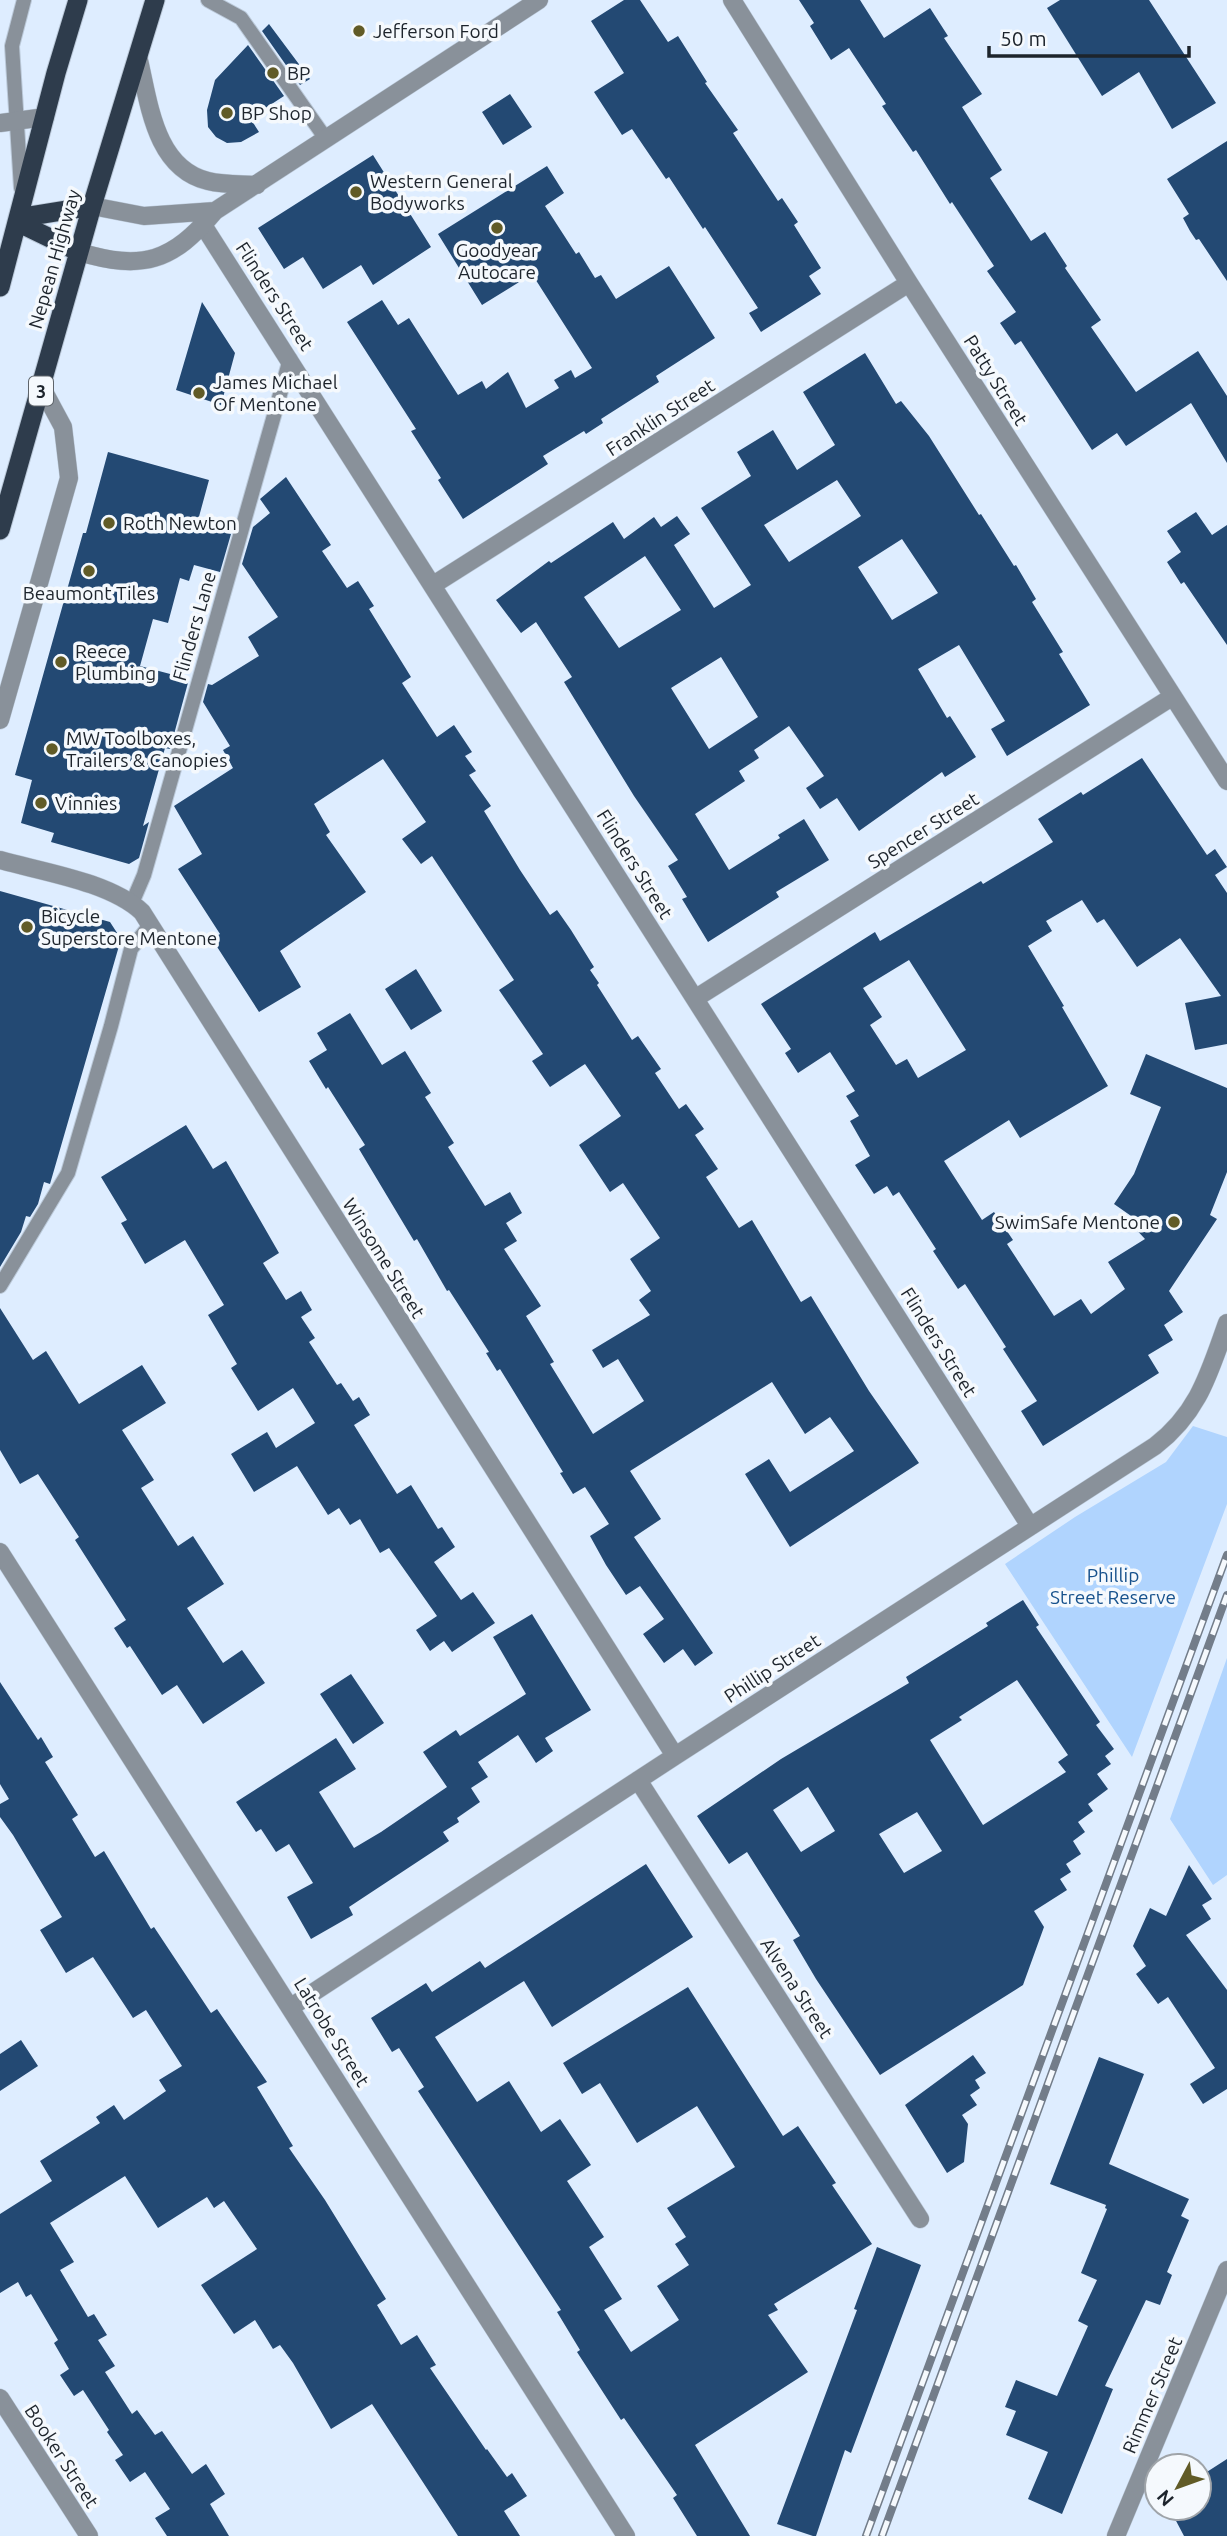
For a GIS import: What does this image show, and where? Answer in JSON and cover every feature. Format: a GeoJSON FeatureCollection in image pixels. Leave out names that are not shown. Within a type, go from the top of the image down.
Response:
{"type":"FeatureCollection","features":[{"type":"Feature","properties":{"kind":"highway"},"geometry":{"type":"LineString","coordinates":[[0,287],[78,0]]}},
{"type":"Feature","properties":{"kind":"highway","name":"Nepean Highway"},"geometry":{"type":"LineString","coordinates":[[0,530],[92,206],[155,0]]}},
{"type":"Feature","properties":{"kind":"highway"},"geometry":{"type":"LineString","coordinates":[[19,215],[92,206]]}},
{"type":"Feature","properties":{"kind":"highway"},"geometry":{"type":"LineString","coordinates":[[19,215],[79,252]]}},
{"type":"Feature","properties":{"kind":"street"},"geometry":{"type":"LineString","coordinates":[[79,252],[127,262],[156,258],[185,242],[209,218],[257,185],[539,0]]}},
{"type":"Feature","properties":{"kind":"street","name":"Patty Street"},"geometry":{"type":"LineString","coordinates":[[732,0],[1227,781]]}},
{"type":"Feature","properties":{"kind":"street"},"geometry":{"type":"LineString","coordinates":[[138,56],[156,131],[169,154],[188,173],[207,181],[257,185]]}},
{"type":"Feature","properties":{"kind":"street"},"geometry":{"type":"LineString","coordinates":[[9,122],[45,117]]}},
{"type":"Feature","properties":{"kind":"street"},"geometry":{"type":"LineString","coordinates":[[92,206],[144,216],[209,218]]}},
{"type":"Feature","properties":{"kind":"street","name":"Flinders Street"},"geometry":{"type":"LineString","coordinates":[[209,218],[290,359],[1030,1526]]}},
{"type":"Feature","properties":{"kind":"street","name":"Franklin Street"},"geometry":{"type":"LineString","coordinates":[[433,585],[909,283]]}},
{"type":"Feature","properties":{"kind":"street"},"geometry":{"type":"LineString","coordinates":[[0,720],[69,478],[63,427],[42,388]]}},
{"type":"Feature","properties":{"kind":"street","name":"Spencer Street"},"geometry":{"type":"LineString","coordinates":[[695,998],[1172,697]]}},
{"type":"Feature","properties":{"kind":"street","name":"Winsome Street"},"geometry":{"type":"LineString","coordinates":[[0,860],[107,890],[132,903],[142,912],[675,1756]]}},
{"type":"Feature","properties":{"kind":"street","name":"Phillip Street"},"geometry":{"type":"LineString","coordinates":[[291,2007],[1175,1431],[1203,1389],[1227,1323]]}},
{"type":"Feature","properties":{"kind":"street","name":"Latrobe Street"},"geometry":{"type":"LineString","coordinates":[[0,1552],[626,2536]]}},
{"type":"Feature","properties":{"kind":"street","name":"Alvena Street"},"geometry":{"type":"LineString","coordinates":[[638,1780],[920,2220]]}},
{"type":"Feature","properties":{"kind":"street","name":"Rimmer Street"},"geometry":{"type":"LineString","coordinates":[[1116,2536],[1227,2270]]}},
{"type":"Feature","properties":{"kind":"street","name":"Booker Street"},"geometry":{"type":"LineString","coordinates":[[0,2398],[89,2536]]}},
{"type":"Feature","properties":{"kind":"lane"},"geometry":{"type":"LineString","coordinates":[[19,215],[9,122],[12,46],[24,0]]}},
{"type":"Feature","properties":{"kind":"lane"},"geometry":{"type":"LineString","coordinates":[[208,0],[241,18],[326,139]]}},
{"type":"Feature","properties":{"kind":"lane","name":"Flinders Lane"},"geometry":{"type":"LineString","coordinates":[[132,903],[144,875],[290,359]]}},
{"type":"Feature","properties":{"kind":"lane"},"geometry":{"type":"LineString","coordinates":[[0,1286],[68,1173],[131,948],[150,925]]}},
{"type":"Feature","properties":{"kind":"green space","name":"Phillip Street Reserve"},"geometry":{"type":"Polygon","coordinates":[[[1193,1426],[1227,1437],[1227,1504],[1132,1757],[1005,1564],[1075,1517],[1166,1462],[1193,1426]]]}},
{"type":"Feature","properties":{"kind":"green space"},"geometry":{"type":"Polygon","coordinates":[[[1227,1658],[1227,1875],[1213,1885],[1170,1819],[1227,1658]]]}},
{"type":"Feature","properties":{"kind":"building"},"geometry":{"type":"Polygon","coordinates":[[[624,0],[640,0],[668,42],[678,36],[707,82],[705,83],[738,130],[733,133],[778,201],[782,198],[798,222],[794,225],[821,268],[809,276],[821,294],[761,332],[749,313],[758,308],[705,227],[703,229],[669,177],[666,179],[632,129],[622,135],[594,92],[624,73],[591,21],[624,0]]]}},
{"type":"Feature","properties":{"kind":"building"},"geometry":{"type":"Polygon","coordinates":[[[799,0],[860,0],[884,38],[930,8],[948,36],[944,38],[982,94],[962,107],[1002,170],[990,178],[1031,241],[1045,232],[1067,266],[1065,268],[1101,320],[1091,327],[1136,392],[1198,351],[1227,396],[1227,463],[1191,403],[1126,446],[1117,433],[1092,450],[1021,341],[1015,345],[1000,323],[1016,312],[987,271],[994,266],[916,150],[913,152],[882,106],[886,104],[849,48],[831,60],[810,26],[814,23],[799,0]]]}},
{"type":"Feature","properties":{"kind":"building"},"geometry":{"type":"Polygon","coordinates":[[[1060,0],[1149,0],[1216,103],[1172,129],[1139,72],[1102,96],[1047,8],[1060,0]]]}},
{"type":"Feature","properties":{"kind":"building"},"geometry":{"type":"Polygon","coordinates":[[[269,24],[310,79],[300,85],[262,31],[269,24]]]}},
{"type":"Feature","properties":{"kind":"building"},"geometry":{"type":"Polygon","coordinates":[[[248,45],[284,96],[250,118],[259,132],[241,142],[227,143],[216,137],[208,127],[207,110],[215,80],[248,45]]]}},
{"type":"Feature","properties":{"kind":"building"},"geometry":{"type":"Polygon","coordinates":[[[510,94],[532,127],[503,145],[482,112],[510,94]]]}},
{"type":"Feature","properties":{"kind":"building"},"geometry":{"type":"Polygon","coordinates":[[[1227,141],[1227,281],[1199,239],[1196,240],[1190,231],[1183,218],[1189,214],[1167,179],[1227,141]]]}},
{"type":"Feature","properties":{"kind":"building","name":"Western General Bodyworks"},"geometry":{"type":"Polygon","coordinates":[[[373,155],[431,247],[373,285],[361,265],[323,289],[303,257],[284,269],[258,228],[373,155]]]}},
{"type":"Feature","properties":{"kind":"building"},"geometry":{"type":"Polygon","coordinates":[[[547,166],[564,193],[545,206],[595,278],[601,275],[616,299],[669,266],[715,338],[656,376],[659,382],[601,419],[603,423],[586,434],[584,431],[543,456],[548,464],[463,519],[411,431],[416,429],[347,322],[382,300],[398,325],[409,318],[458,395],[482,381],[486,389],[508,372],[526,408],[559,388],[554,380],[571,370],[575,378],[592,368],[532,274],[482,305],[438,234],[547,166]]]}},
{"type":"Feature","properties":{"kind":"building"},"geometry":{"type":"Polygon","coordinates":[[[202,302],[235,353],[221,405],[176,390],[202,302]]]}},
{"type":"Feature","properties":{"kind":"building"},"geometry":{"type":"Polygon","coordinates":[[[865,353],[896,404],[901,401],[929,436],[979,515],[981,514],[1014,566],[1016,565],[1036,599],[1032,602],[1063,652],[1059,654],[1090,705],[1007,756],[991,729],[1005,721],[959,645],[918,669],[947,718],[950,716],[976,757],[945,777],[942,772],[859,831],[837,798],[820,809],[806,788],[824,776],[789,726],[754,750],[759,758],[739,771],[745,781],[695,814],[729,870],[780,838],[778,835],[804,819],[829,860],[776,892],[779,897],[708,942],[682,899],[687,897],[668,866],[678,860],[634,796],[564,682],[572,677],[536,622],[521,633],[496,600],[549,561],[551,563],[613,522],[624,539],[654,517],[661,527],[677,516],[690,534],[674,545],[714,608],[751,585],[701,508],[751,476],[737,452],[773,430],[797,470],[835,445],[803,392],[865,353]],[[837,480],[764,525],[789,562],[861,516],[837,480]],[[902,539],[858,567],[892,620],[938,593],[902,539]],[[645,556],[584,597],[619,648],[681,610],[645,556]],[[721,657],[671,688],[709,749],[758,717],[721,657]]]}},
{"type":"Feature","properties":{"kind":"building"},"geometry":{"type":"Polygon","coordinates":[[[108,452],[209,480],[197,524],[231,534],[220,572],[194,565],[189,581],[180,578],[168,623],[153,619],[140,666],[189,679],[170,749],[165,748],[143,826],[149,822],[139,858],[129,864],[51,842],[54,833],[21,823],[32,780],[15,775],[108,452]]]}},
{"type":"Feature","properties":{"kind":"building"},"geometry":{"type":"Polygon","coordinates":[[[286,477],[331,545],[322,551],[347,588],[358,581],[374,606],[369,609],[411,677],[402,683],[437,737],[454,725],[472,752],[465,756],[476,771],[469,775],[491,806],[484,811],[520,870],[550,915],[557,910],[571,930],[594,967],[590,970],[599,983],[597,985],[632,1040],[638,1036],[661,1069],[655,1073],[679,1109],[686,1104],[704,1129],[695,1135],[718,1169],[706,1177],[739,1228],[752,1220],[801,1302],[811,1296],[869,1391],[919,1463],[790,1547],[745,1474],[769,1459],[790,1492],[854,1451],[830,1417],[805,1434],[772,1382],[630,1471],[661,1519],[634,1537],[713,1653],[695,1666],[683,1649],[664,1663],[643,1634],[664,1619],[640,1586],[626,1595],[606,1565],[590,1536],[609,1524],[585,1487],[573,1494],[560,1473],[563,1472],[500,1369],[497,1371],[486,1353],[489,1352],[449,1290],[447,1291],[417,1239],[414,1241],[359,1149],[365,1145],[309,1061],[327,1050],[317,1033],[350,1013],[382,1065],[405,1051],[431,1093],[425,1097],[454,1143],[448,1147],[485,1206],[510,1192],[522,1213],[506,1223],[517,1241],[504,1249],[541,1306],[526,1316],[554,1362],[550,1364],[593,1434],[644,1401],[618,1359],[603,1368],[592,1350],[650,1315],[639,1300],[651,1291],[630,1259],[660,1238],[623,1183],[610,1192],[579,1145],[621,1116],[585,1064],[550,1087],[532,1061],[543,1054],[499,990],[514,980],[432,856],[421,864],[402,839],[426,822],[383,759],[314,804],[330,832],[326,835],[366,892],[280,951],[301,987],[259,1012],[212,939],[220,934],[178,869],[202,854],[174,806],[233,768],[223,750],[230,746],[203,702],[208,684],[212,685],[259,656],[248,637],[278,617],[242,564],[253,527],[270,513],[260,499],[286,477]]]}},
{"type":"Feature","properties":{"kind":"building"},"geometry":{"type":"Polygon","coordinates":[[[1196,512],[1212,535],[1227,525],[1227,645],[1167,562],[1181,552],[1167,531],[1196,512]]]}},
{"type":"Feature","properties":{"kind":"building"},"geometry":{"type":"Polygon","coordinates":[[[1142,758],[1207,855],[1215,849],[1227,867],[1215,875],[1227,893],[1227,1044],[1195,1050],[1185,1003],[1221,996],[1180,938],[1137,967],[1104,919],[1097,923],[1082,900],[1046,921],[1052,931],[1028,946],[1108,1086],[1020,1138],[1009,1120],[944,1161],[982,1220],[994,1212],[1013,1240],[1007,1244],[1054,1316],[1081,1299],[1091,1314],[1125,1289],[1108,1262],[1145,1239],[1132,1225],[1134,1218],[1114,1204],[1134,1174],[1161,1107],[1130,1094],[1146,1054],[1227,1088],[1227,1172],[1210,1215],[1217,1219],[1169,1291],[1183,1312],[1164,1325],[1173,1340],[1148,1355],[1159,1373],[1043,1446],[1021,1411],[1037,1401],[965,1284],[958,1289],[899,1192],[893,1196],[887,1186],[874,1194],[855,1165],[870,1156],[850,1121],[859,1116],[846,1096],[855,1091],[830,1052],[798,1073],[785,1053],[791,1049],[761,1004],[875,932],[880,941],[1053,842],[1038,819],[1081,792],[1083,795],[1142,758]],[[909,960],[863,988],[882,1017],[870,1025],[896,1065],[907,1059],[918,1078],[966,1050],[909,960]]]}},
{"type":"Feature","properties":{"kind":"building"},"geometry":{"type":"Polygon","coordinates":[[[0,891],[110,922],[121,939],[50,1184],[44,1182],[38,1204],[30,1217],[26,1216],[21,1232],[0,1267],[0,891]]]}},
{"type":"Feature","properties":{"kind":"building"},"geometry":{"type":"Polygon","coordinates":[[[416,969],[442,1011],[411,1030],[385,989],[416,969]]]}},
{"type":"Feature","properties":{"kind":"building"},"geometry":{"type":"Polygon","coordinates":[[[186,1125],[213,1169],[226,1161],[279,1253],[263,1263],[286,1300],[301,1291],[312,1310],[301,1317],[315,1338],[309,1342],[337,1385],[341,1383],[353,1401],[359,1397],[370,1415],[354,1425],[397,1494],[411,1485],[438,1529],[442,1527],[455,1547],[434,1562],[461,1600],[473,1592],[495,1623],[452,1652],[444,1641],[430,1651],[416,1630],[437,1616],[389,1548],[380,1553],[360,1519],[350,1525],[339,1508],[328,1515],[297,1466],[254,1492],[231,1454],[267,1432],[276,1448],[315,1423],[293,1388],[258,1411],[231,1368],[237,1364],[208,1315],[224,1305],[185,1240],[145,1264],[121,1223],[127,1220],[101,1177],[186,1125]]]}},
{"type":"Feature","properties":{"kind":"building"},"geometry":{"type":"Polygon","coordinates":[[[0,1308],[33,1360],[46,1351],[79,1404],[142,1365],[166,1403],[122,1430],[154,1480],[141,1488],[178,1546],[193,1536],[224,1584],[187,1608],[223,1663],[242,1650],[265,1683],[203,1724],[177,1685],[162,1695],[130,1646],[127,1648],[114,1628],[126,1620],[75,1540],[79,1537],[38,1474],[20,1484],[0,1450],[0,1308]]]}},
{"type":"Feature","properties":{"kind":"building"},"geometry":{"type":"Polygon","coordinates":[[[1023,1600],[1039,1625],[1036,1627],[1100,1722],[1096,1725],[1114,1749],[1105,1756],[1111,1764],[1097,1774],[1108,1789],[1088,1804],[1093,1811],[1078,1822],[1085,1832],[1073,1841],[1081,1854],[1066,1864],[1071,1872],[1060,1879],[1067,1890],[1034,1911],[1044,1927],[1023,1985],[880,2075],[816,1979],[793,1940],[800,1936],[747,1852],[729,1864],[697,1816],[781,1759],[909,1683],[906,1677],[988,1626],[986,1623],[1023,1600]],[[1017,1680],[959,1717],[962,1720],[930,1740],[983,1825],[1066,1772],[1058,1762],[1068,1755],[1017,1680]],[[808,1787],[773,1810],[801,1852],[835,1831],[808,1787]],[[917,1812],[879,1834],[904,1873],[942,1851],[917,1812]]]}},
{"type":"Feature","properties":{"kind":"building"},"geometry":{"type":"Polygon","coordinates":[[[532,1614],[591,1710],[545,1738],[553,1751],[536,1763],[518,1735],[478,1762],[488,1777],[471,1788],[480,1802],[457,1818],[459,1822],[443,1832],[449,1841],[349,1907],[353,1915],[311,1939],[287,1897],[313,1883],[289,1844],[276,1852],[261,1829],[256,1832],[236,1802],[336,1738],[356,1769],[319,1792],[354,1848],[381,1832],[447,1787],[423,1752],[456,1730],[460,1736],[526,1694],[493,1637],[532,1614]]]}},
{"type":"Feature","properties":{"kind":"building"},"geometry":{"type":"Polygon","coordinates":[[[351,1674],[384,1723],[353,1744],[320,1694],[351,1674]]]}},
{"type":"Feature","properties":{"kind":"building"},"geometry":{"type":"Polygon","coordinates":[[[0,1682],[38,1740],[41,1737],[53,1757],[45,1762],[78,1815],[72,1819],[95,1857],[104,1851],[151,1929],[154,1927],[211,2013],[217,2009],[267,2082],[257,2087],[293,2146],[289,2148],[325,2200],[386,2299],[377,2305],[401,2345],[417,2335],[436,2365],[430,2368],[486,2450],[507,2477],[512,2473],[527,2496],[504,2511],[520,2536],[458,2536],[372,2404],[331,2429],[293,2363],[280,2345],[273,2349],[255,2320],[234,2334],[201,2285],[257,2249],[224,2201],[214,2208],[207,2197],[158,2228],[125,2176],[50,2223],[74,2262],[60,2270],[88,2317],[94,2314],[107,2335],[98,2340],[115,2366],[105,2372],[132,2414],[137,2410],[155,2435],[162,2431],[192,2474],[206,2464],[225,2494],[210,2504],[229,2536],[167,2536],[155,2518],[170,2509],[145,2472],[130,2482],[115,2460],[123,2455],[83,2390],[74,2396],[60,2375],[69,2369],[54,2343],[58,2340],[31,2294],[26,2297],[18,2282],[0,2293],[0,2214],[52,2181],[40,2161],[100,2123],[96,2117],[114,2105],[124,2120],[166,2091],[159,2080],[182,2066],[146,2010],[133,2018],[93,1957],[66,1973],[40,1930],[62,1917],[0,1817],[0,1804],[9,1799],[0,1784],[0,1682]]]}},
{"type":"Feature","properties":{"kind":"building"},"geometry":{"type":"Polygon","coordinates":[[[646,1864],[693,1937],[552,2027],[524,1981],[435,2037],[477,2102],[509,2081],[541,2132],[560,2119],[591,2165],[567,2181],[604,2237],[589,2247],[622,2299],[604,2310],[631,2352],[679,2320],[657,2286],[689,2265],[675,2244],[686,2237],[667,2208],[735,2167],[697,2106],[637,2143],[600,2083],[582,2094],[563,2063],[688,1987],[783,2136],[798,2126],[836,2183],[832,2185],[872,2244],[774,2304],[778,2310],[768,2315],[808,2372],[695,2445],[750,2536],[697,2536],[673,2498],[677,2495],[624,2418],[621,2420],[577,2352],[580,2350],[557,2312],[561,2310],[418,2091],[424,2087],[399,2048],[392,2052],[371,2018],[426,1983],[432,1992],[480,1961],[485,1968],[646,1864]]]}},
{"type":"Feature","properties":{"kind":"building"},"geometry":{"type":"Polygon","coordinates":[[[1189,1865],[1212,1899],[1202,1905],[1211,1919],[1186,1935],[1227,1990],[1227,2089],[1203,2104],[1190,2084],[1215,2068],[1168,1997],[1158,2004],[1136,1974],[1146,1966],[1133,1946],[1150,1908],[1166,1916],[1189,1865]]]}},
{"type":"Feature","properties":{"kind":"building"},"geometry":{"type":"Polygon","coordinates":[[[21,2040],[38,2066],[0,2091],[0,2054],[21,2040]]]}},
{"type":"Feature","properties":{"kind":"building"},"geometry":{"type":"Polygon","coordinates":[[[973,2055],[986,2073],[975,2080],[980,2088],[970,2095],[977,2105],[962,2115],[968,2124],[964,2162],[947,2173],[905,2105],[973,2055]]]}},
{"type":"Feature","properties":{"kind":"building"},"geometry":{"type":"Polygon","coordinates":[[[1099,2057],[1144,2074],[1109,2164],[1189,2199],[1181,2216],[1189,2220],[1167,2272],[1172,2275],[1160,2305],[1146,2300],[1105,2386],[1113,2389],[1062,2514],[1028,2499],[1048,2452],[1006,2435],[1016,2411],[1005,2407],[1016,2380],[1057,2396],[1088,2326],[1078,2321],[1097,2280],[1081,2273],[1107,2209],[1106,2205],[1050,2184],[1099,2057]]]}},
{"type":"Feature","properties":{"kind":"building"},"geometry":{"type":"Polygon","coordinates":[[[877,2247],[921,2265],[851,2453],[845,2450],[816,2536],[813,2536],[777,2524],[857,2310],[854,2309],[877,2247]]]}},
{"type":"Feature","properties":{"kind":"building"},"geometry":{"type":"Polygon","coordinates":[[[1227,2459],[1227,2536],[1184,2536],[1177,2522],[1213,2522],[1213,2468],[1227,2459]]]}},
{"type":"Feature","properties":{"kind":"railway"},"geometry":{"type":"LineString","coordinates":[[866,2536],[1227,1555]]}},
{"type":"Feature","properties":{"kind":"railway"},"geometry":{"type":"LineString","coordinates":[[882,2536],[1227,1595]]}},
{"type":"Feature","properties":{"kind":"place","name":"Jefferson Ford"},"geometry":{"type":"Point","coordinates":[359,31]}},
{"type":"Feature","properties":{"kind":"place","name":"BP"},"geometry":{"type":"Point","coordinates":[273,73]}},
{"type":"Feature","properties":{"kind":"place","name":"BP Shop"},"geometry":{"type":"Point","coordinates":[227,113]}},
{"type":"Feature","properties":{"kind":"place","name":"Western General Bodyworks"},"geometry":{"type":"Point","coordinates":[356,192]}},
{"type":"Feature","properties":{"kind":"place","name":"Goodyear Autocare"},"geometry":{"type":"Point","coordinates":[497,228]}},
{"type":"Feature","properties":{"kind":"place","name":"James Michael Of Mentone"},"geometry":{"type":"Point","coordinates":[199,393]}},
{"type":"Feature","properties":{"kind":"place","name":"Roth Newton"},"geometry":{"type":"Point","coordinates":[109,523]}},
{"type":"Feature","properties":{"kind":"place","name":"Beaumont Tiles"},"geometry":{"type":"Point","coordinates":[89,571]}},
{"type":"Feature","properties":{"kind":"place","name":"Reece Plumbing"},"geometry":{"type":"Point","coordinates":[61,662]}},
{"type":"Feature","properties":{"kind":"place","name":"MW Toolboxes, Trailers & Canopies"},"geometry":{"type":"Point","coordinates":[52,749]}},
{"type":"Feature","properties":{"kind":"place","name":"Vinnies"},"geometry":{"type":"Point","coordinates":[41,803]}},
{"type":"Feature","properties":{"kind":"place","name":"Bicycle Superstore Mentone"},"geometry":{"type":"Point","coordinates":[27,927]}},
{"type":"Feature","properties":{"kind":"place","name":"SwimSafe Mentone"},"geometry":{"type":"Point","coordinates":[1174,1222]}}]}
